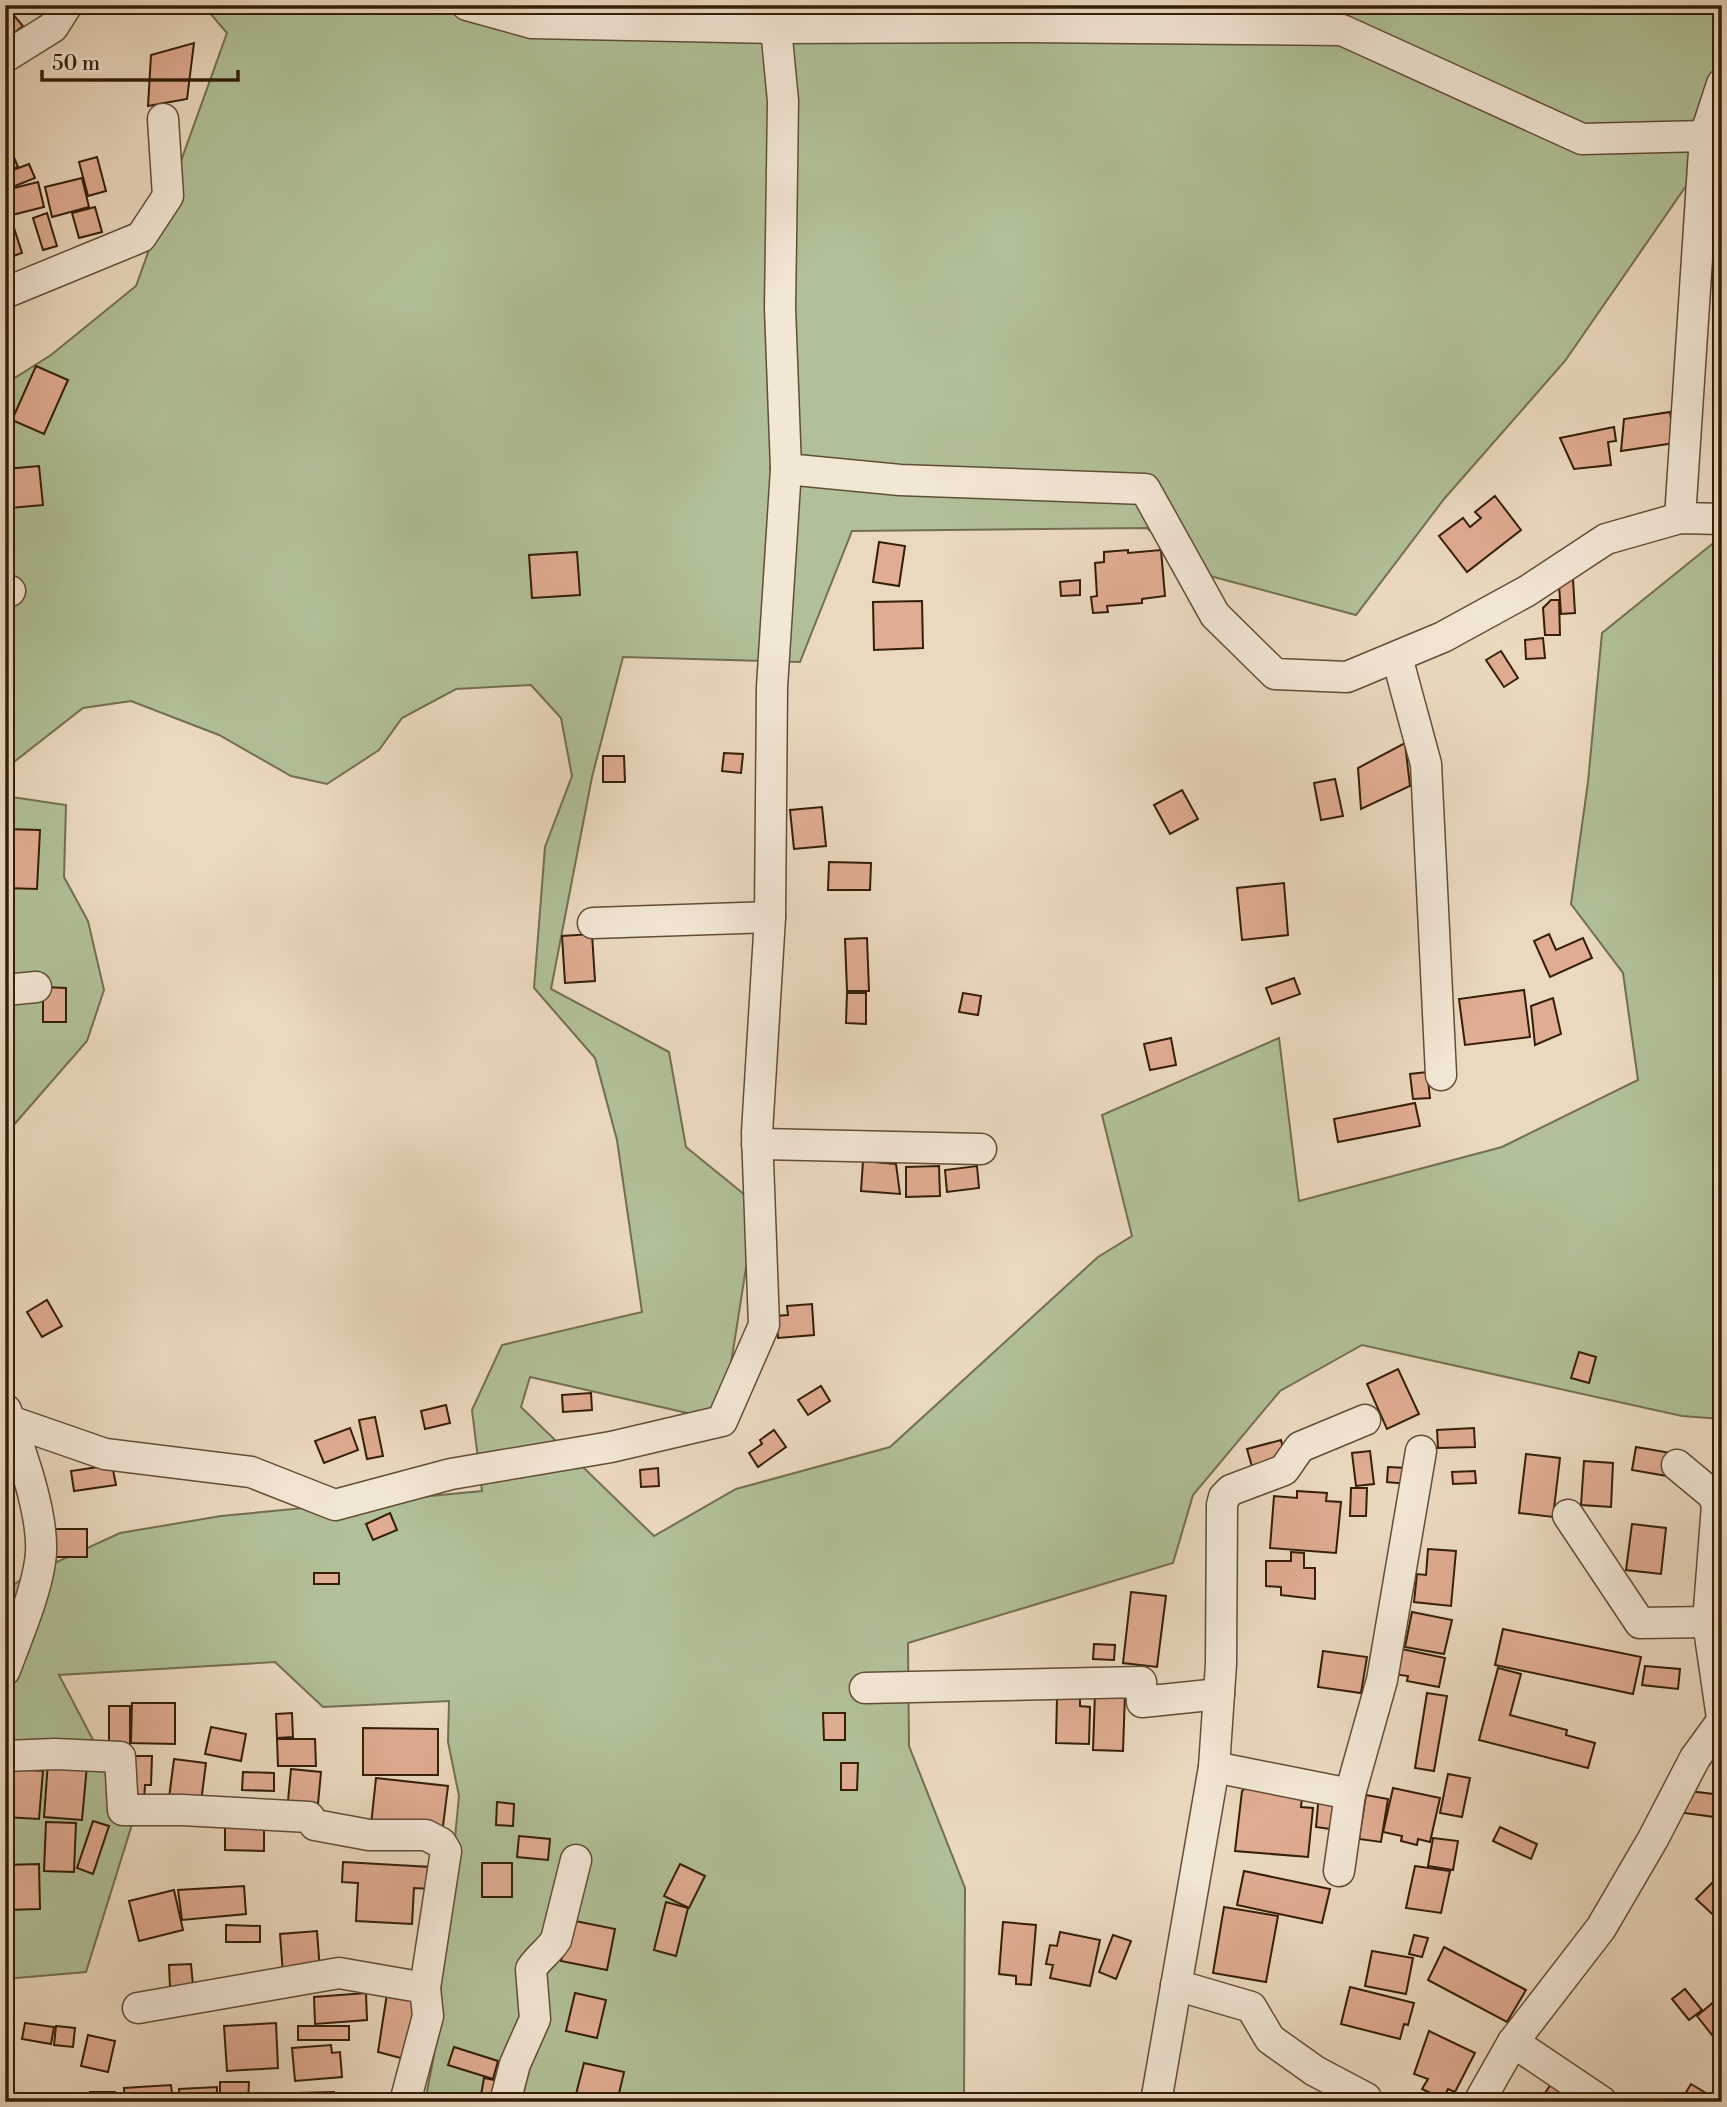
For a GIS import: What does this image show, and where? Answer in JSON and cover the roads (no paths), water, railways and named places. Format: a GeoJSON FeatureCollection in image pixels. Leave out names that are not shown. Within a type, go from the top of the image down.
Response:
{"type":"FeatureCollection","features":[{"type":"Feature","properties":{"kind":"street"},"geometry":{"type":"LineString","coordinates":[[5,57],[53,27],[67,5]]}},
{"type":"Feature","properties":{"kind":"street"},"geometry":{"type":"LineString","coordinates":[[467,5],[532,23],[777,17],[1040,27],[1342,30],[1582,139],[1706,136]]}},
{"type":"Feature","properties":{"kind":"street"},"geometry":{"type":"LineString","coordinates":[[8,1414],[105,1454],[251,1472],[335,1505],[451,1474],[611,1447],[722,1421],[764,1325],[757,1144],[770,917],[772,687],[786,469],[780,308],[783,101],[777,17]]}},
{"type":"Feature","properties":{"kind":"street"},"geometry":{"type":"LineString","coordinates":[[1680,518],[1706,136],[1722,84]]}},
{"type":"Feature","properties":{"kind":"street"},"geometry":{"type":"LineString","coordinates":[[5,293],[141,237],[168,195],[163,119]]}},
{"type":"Feature","properties":{"kind":"street"},"geometry":{"type":"LineString","coordinates":[[786,469],[900,480],[1145,489],[1215,615],[1275,674],[1347,677],[1443,637],[1527,591],[1606,539],[1680,518],[1722,519]]}},
{"type":"Feature","properties":{"kind":"street"},"geometry":{"type":"LineString","coordinates":[[1397,657],[1426,764],[1441,1075]]}},
{"type":"Feature","properties":{"kind":"street"},"geometry":{"type":"LineString","coordinates":[[593,923],[770,917]]}},
{"type":"Feature","properties":{"kind":"street"},"geometry":{"type":"LineString","coordinates":[[5,990],[36,987]]}},
{"type":"Feature","properties":{"kind":"street"},"geometry":{"type":"LineString","coordinates":[[757,1144],[981,1149]]}},
{"type":"Feature","properties":{"kind":"street"},"geometry":{"type":"LineString","coordinates":[[5,1670],[41,1561],[38,1520],[8,1414]]}},
{"type":"Feature","properties":{"kind":"street"},"geometry":{"type":"LineString","coordinates":[[1161,2100],[1176,1985],[1214,1768],[1219,1694],[1224,1497],[1231,1490],[1284,1470],[1300,1447],[1365,1420]]}},
{"type":"Feature","properties":{"kind":"street"},"geometry":{"type":"LineString","coordinates":[[1339,1871],[1350,1794],[1382,1680],[1421,1451]]}},
{"type":"Feature","properties":{"kind":"street"},"geometry":{"type":"LineString","coordinates":[[1479,2102],[1513,2042],[1601,1928],[1653,1839],[1695,1758],[1722,1720],[1708,1622],[1719,1529],[1717,1505],[1713,1495],[1677,1465]]}},
{"type":"Feature","properties":{"kind":"street"},"geometry":{"type":"LineString","coordinates":[[1568,1515],[1640,1623],[1708,1622]]}},
{"type":"Feature","properties":{"kind":"street"},"geometry":{"type":"LineString","coordinates":[[864,1688],[1140,1682],[1142,1702],[1219,1694]]}},
{"type":"Feature","properties":{"kind":"street"},"geometry":{"type":"LineString","coordinates":[[5,1756],[55,1754],[120,1757],[123,1810],[182,1810],[309,1817],[315,1825],[369,1835],[426,1835],[441,1843],[446,1851],[445,1866],[432,1932],[425,1989],[428,2016],[405,2102]]}},
{"type":"Feature","properties":{"kind":"street"},"geometry":{"type":"LineString","coordinates":[[1214,1768],[1350,1794]]}},
{"type":"Feature","properties":{"kind":"street"},"geometry":{"type":"LineString","coordinates":[[505,2102],[515,2064],[535,2019],[531,1969],[556,1940],[576,1860]]}},
{"type":"Feature","properties":{"kind":"street"},"geometry":{"type":"LineString","coordinates":[[138,2008],[339,1973],[425,1989]]}},
{"type":"Feature","properties":{"kind":"street"},"geometry":{"type":"LineString","coordinates":[[1176,1985],[1251,2007],[1270,2039],[1315,2071],[1366,2098]]}},
{"type":"Feature","properties":{"kind":"street"},"geometry":{"type":"LineString","coordinates":[[1513,2042],[1602,2102]]}}]}
